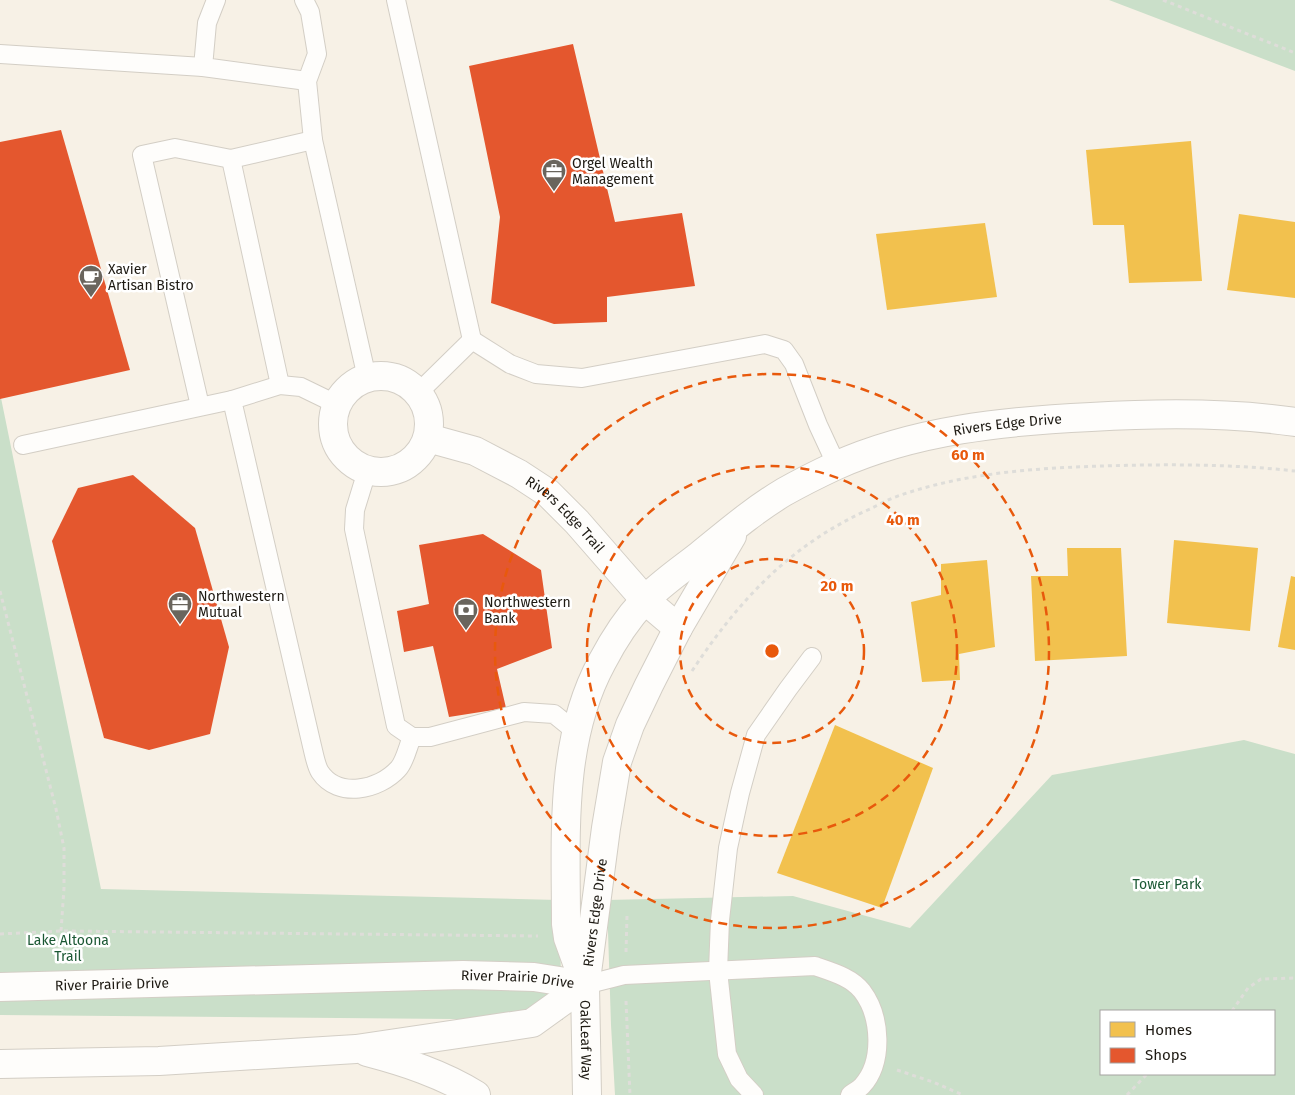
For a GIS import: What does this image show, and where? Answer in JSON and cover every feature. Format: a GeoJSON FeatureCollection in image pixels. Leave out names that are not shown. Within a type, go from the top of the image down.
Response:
{"type":"FeatureCollection","features":[{"type":"Feature","properties":{"kind":"street"},"geometry":{"type":"LineString","coordinates":[[383,376],[396,378],[408,384],[418,393],[425,404],[428,415],[428,438],[426,446],[417,457],[404,467],[388,472],[367,471],[354,465],[344,457],[336,443],[332,427],[333,413],[341,396],[352,385],[367,378],[383,376]]}},
{"type":"Feature","properties":{"kind":"street","name":"Rivers Edge Drive"},"geometry":{"type":"LineString","coordinates":[[580,938],[566,924],[566,836],[575,731],[585,701],[601,662],[630,618],[645,600],[740,522],[784,492],[837,466],[885,448],[932,435],[1055,418],[1144,414],[1218,415],[1295,422]]}},
{"type":"Feature","properties":{"kind":"street","name":"Rivers Edge Trail"},"geometry":{"type":"LineString","coordinates":[[428,438],[475,451],[519,474],[548,493],[577,522],[645,600],[678,628]]}},
{"type":"Feature","properties":{"kind":"street","name":"Rivers Edge Drive"},"geometry":{"type":"LineString","coordinates":[[585,985],[580,938],[606,828],[617,762],[630,725],[678,628],[740,522]]}},
{"type":"Feature","properties":{"kind":"street","name":"River Prairie Drive"},"geometry":{"type":"LineString","coordinates":[[0,987],[464,975],[534,977],[585,985]]}},
{"type":"Feature","properties":{"kind":"street","name":"River Prairie Drive"},"geometry":{"type":"LineString","coordinates":[[0,1064],[159,1061],[356,1049],[532,1023],[585,985]]}},
{"type":"Feature","properties":{"kind":"street","name":"OakLeaf Way"},"geometry":{"type":"LineString","coordinates":[[585,985],[587,1095]]}},
{"type":"Feature","properties":{"kind":"street"},"geometry":{"type":"LineString","coordinates":[[356,1049],[410,1063],[459,1084],[476,1095]]}},
{"type":"Feature","properties":{"kind":"lane"},"geometry":{"type":"LineString","coordinates":[[203,67],[207,23],[216,0]]}},
{"type":"Feature","properties":{"kind":"lane"},"geometry":{"type":"LineString","coordinates":[[304,0],[310,12],[317,54],[307,82],[313,140],[367,378]]}},
{"type":"Feature","properties":{"kind":"lane"},"geometry":{"type":"LineString","coordinates":[[399,0],[472,340],[510,364],[536,374],[582,378],[764,344],[784,350],[794,364],[818,425],[837,466]]}},
{"type":"Feature","properties":{"kind":"lane"},"geometry":{"type":"LineString","coordinates":[[0,54],[203,67],[307,82]]}},
{"type":"Feature","properties":{"kind":"lane"},"geometry":{"type":"LineString","coordinates":[[200,406],[142,155],[175,148],[231,159],[313,140]]}},
{"type":"Feature","properties":{"kind":"lane"},"geometry":{"type":"LineString","coordinates":[[231,159],[280,385]]}},
{"type":"Feature","properties":{"kind":"lane"},"geometry":{"type":"LineString","coordinates":[[418,393],[472,340]]}},
{"type":"Feature","properties":{"kind":"lane"},"geometry":{"type":"LineString","coordinates":[[23,445],[232,400],[280,385],[301,387],[336,404]]}},
{"type":"Feature","properties":{"kind":"lane"},"geometry":{"type":"LineString","coordinates":[[232,400],[312,746],[320,772],[336,786],[360,790],[380,784],[400,768],[412,737]]}},
{"type":"Feature","properties":{"kind":"lane"},"geometry":{"type":"LineString","coordinates":[[367,471],[355,510],[354,529],[396,726],[412,737],[430,737],[524,712],[554,714],[575,731]]}},
{"type":"Feature","properties":{"kind":"lane"},"geometry":{"type":"LineString","coordinates":[[754,1095],[739,1079],[727,1054],[718,970],[720,920],[728,848],[740,793],[756,735],[812,657]]}},
{"type":"Feature","properties":{"kind":"lane"},"geometry":{"type":"LineString","coordinates":[[585,985],[624,975],[815,966],[842,975],[862,991],[873,1012],[879,1038],[875,1064],[863,1085],[850,1095]]}},
{"type":"Feature","properties":{"kind":"path"},"geometry":{"type":"LineString","coordinates":[[1162,0],[1295,53]]}},
{"type":"Feature","properties":{"kind":"path"},"geometry":{"type":"LineString","coordinates":[[688,678],[726,622],[767,577],[813,540],[852,517],[900,495],[949,482],[1004,473],[1069,467],[1151,464],[1223,465],[1295,471]]}},
{"type":"Feature","properties":{"kind":"path"},"geometry":{"type":"LineString","coordinates":[[0,591],[56,809],[64,848],[61,931]]}},
{"type":"Feature","properties":{"kind":"path"},"geometry":{"type":"LineString","coordinates":[[627,911],[624,975],[630,1095]]}},
{"type":"Feature","properties":{"kind":"path"},"geometry":{"type":"LineString","coordinates":[[0,934],[61,931],[531,936],[626,939]]}},
{"type":"Feature","properties":{"kind":"path"},"geometry":{"type":"LineString","coordinates":[[1233,1010],[1248,988],[1261,979],[1295,978]]}},
{"type":"Feature","properties":{"kind":"path"},"geometry":{"type":"LineString","coordinates":[[875,1064],[934,1082],[963,1095]]}},
{"type":"Feature","properties":{"kind":"path"},"geometry":{"type":"LineString","coordinates":[[1127,1095],[1146,1075]]}},
{"type":"Feature","properties":{"kind":"green space"},"geometry":{"type":"Polygon","coordinates":[[[1109,0],[1295,0],[1295,71],[1109,0]]]}},
{"type":"Feature","properties":{"kind":"green space","name":"Lake Altoona Trail"},"geometry":{"type":"Polygon","coordinates":[[[0,393],[101,889],[558,900],[563,1020],[0,1015],[0,393]]]}},
{"type":"Feature","properties":{"kind":"green space","name":"Tower Park"},"geometry":{"type":"Polygon","coordinates":[[[1244,740],[1295,754],[1295,1095],[615,1095],[607,900],[793,896],[910,928],[1052,775],[1244,740]]]}},
{"type":"Feature","properties":{"kind":"building: Homes"},"geometry":{"type":"Polygon","coordinates":[[[1191,141],[1202,281],[1129,283],[1124,225],[1093,225],[1086,150],[1191,141]]]}},
{"type":"Feature","properties":{"kind":"building: Homes"},"geometry":{"type":"Polygon","coordinates":[[[1239,214],[1295,222],[1295,298],[1227,290],[1239,214]]]}},
{"type":"Feature","properties":{"kind":"building: Homes"},"geometry":{"type":"Polygon","coordinates":[[[985,223],[997,297],[887,310],[876,234],[985,223]]]}},
{"type":"Feature","properties":{"kind":"building: Homes"},"geometry":{"type":"Polygon","coordinates":[[[1174,540],[1258,548],[1250,631],[1167,623],[1174,540]]]}},
{"type":"Feature","properties":{"kind":"building: Homes"},"geometry":{"type":"Polygon","coordinates":[[[1067,548],[1121,548],[1127,656],[1035,661],[1031,576],[1068,576],[1067,548]]]}},
{"type":"Feature","properties":{"kind":"building: Homes"},"geometry":{"type":"Polygon","coordinates":[[[987,560],[995,647],[959,654],[960,680],[922,682],[911,602],[941,595],[941,564],[987,560]]]}},
{"type":"Feature","properties":{"kind":"building: Homes"},"geometry":{"type":"Polygon","coordinates":[[[1291,576],[1295,577],[1295,650],[1278,647],[1291,576]]]}},
{"type":"Feature","properties":{"kind":"building: Homes"},"geometry":{"type":"Polygon","coordinates":[[[835,725],[933,768],[882,908],[777,873],[835,725]]]}},
{"type":"Feature","properties":{"kind":"building: Shops"},"geometry":{"type":"Polygon","coordinates":[[[573,44],[615,222],[682,213],[695,286],[607,297],[607,322],[554,324],[491,303],[500,217],[469,66],[573,44]]]}},
{"type":"Feature","properties":{"kind":"building: Shops"},"geometry":{"type":"Polygon","coordinates":[[[61,130],[130,370],[0,399],[0,142],[61,130]]]}},
{"type":"Feature","properties":{"kind":"building: Shops"},"geometry":{"type":"Polygon","coordinates":[[[133,475],[195,528],[229,647],[210,734],[149,750],[104,738],[52,541],[78,488],[133,475]]]}},
{"type":"Feature","properties":{"kind":"building: Shops"},"geometry":{"type":"Polygon","coordinates":[[[483,534],[541,570],[552,648],[497,669],[506,708],[449,717],[433,646],[404,652],[397,611],[429,604],[419,545],[483,534]]]}},
{"type":"Feature","properties":{"kind":"place","name":"Orgel Wealth Management"},"geometry":{"type":"Point","coordinates":[554,192]}},
{"type":"Feature","properties":{"kind":"place","name":"Xavier Artisan Bistro"},"geometry":{"type":"Point","coordinates":[91,298]}},
{"type":"Feature","properties":{"kind":"place","name":"Northwestern Mutual"},"geometry":{"type":"Point","coordinates":[180,625]}},
{"type":"Feature","properties":{"kind":"place","name":"Northwestern Bank"},"geometry":{"type":"Point","coordinates":[466,631]}}]}
